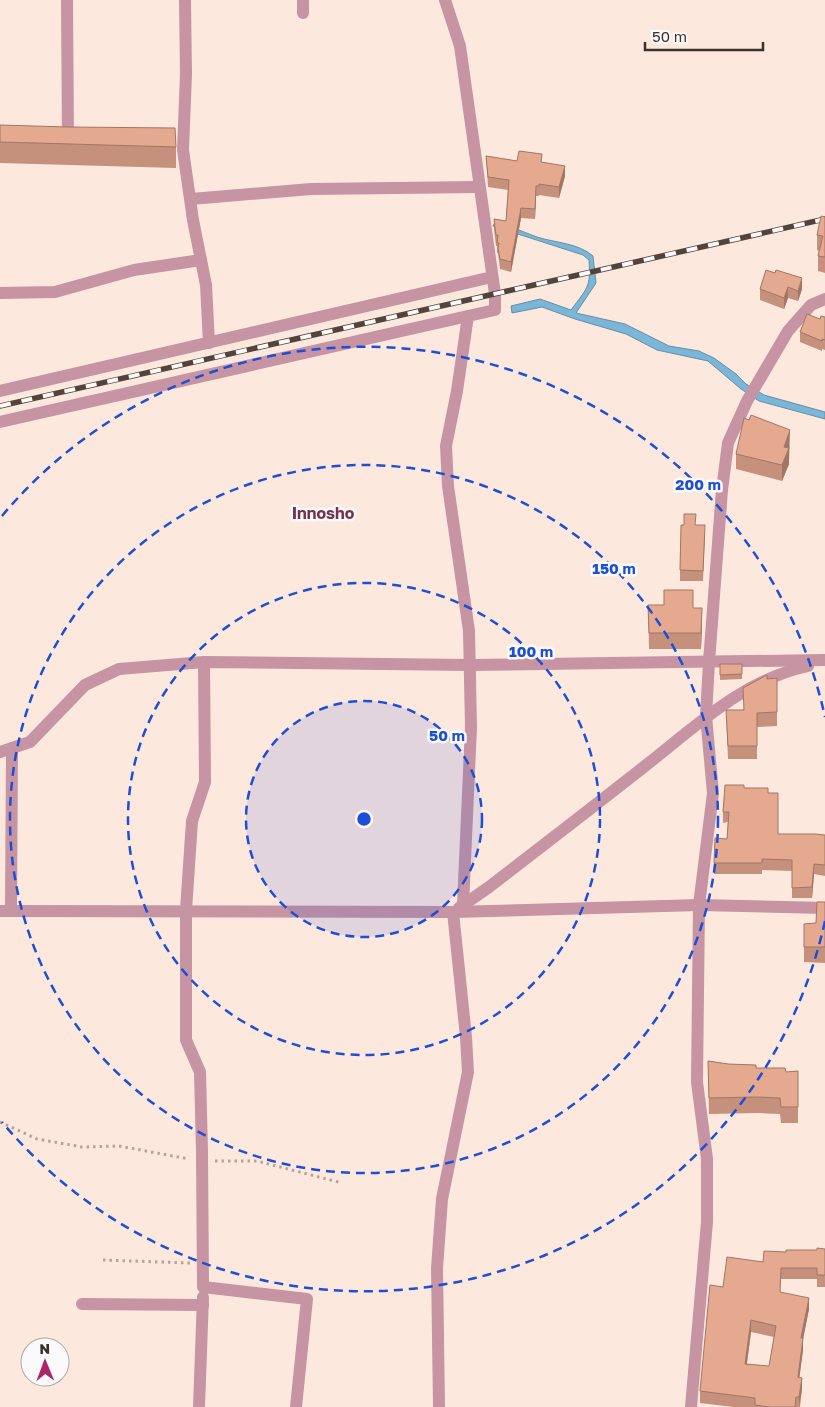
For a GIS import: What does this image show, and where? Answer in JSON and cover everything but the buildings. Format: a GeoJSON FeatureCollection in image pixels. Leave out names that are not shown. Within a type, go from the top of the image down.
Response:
{"type":"FeatureCollection","features":[{"type":"Feature","properties":{"kind":"street"},"geometry":{"type":"LineString","coordinates":[[67,0],[68,140]]}},
{"type":"Feature","properties":{"kind":"street"},"geometry":{"type":"LineString","coordinates":[[185,0],[186,74],[179,141],[183,150],[206,285],[209,343]]}},
{"type":"Feature","properties":{"kind":"street"},"geometry":{"type":"LineString","coordinates":[[0,422],[495,310],[460,46],[445,0]]}},
{"type":"Feature","properties":{"kind":"street"},"geometry":{"type":"LineString","coordinates":[[190,199],[311,189],[479,187]]}},
{"type":"Feature","properties":{"kind":"street"},"geometry":{"type":"LineString","coordinates":[[0,293],[55,292],[134,270],[201,260]]}},
{"type":"Feature","properties":{"kind":"street"},"geometry":{"type":"LineString","coordinates":[[0,391],[492,277]]}},
{"type":"Feature","properties":{"kind":"street"},"geometry":{"type":"LineString","coordinates":[[691,1407],[707,1222],[707,1159],[697,1082],[699,905],[713,793],[706,716],[722,490],[728,443],[757,382],[788,331],[811,304],[825,299]]}},
{"type":"Feature","properties":{"kind":"street"},"geometry":{"type":"LineString","coordinates":[[439,1407],[436,1268],[441,1208],[468,1072],[458,909],[471,727],[469,631],[448,486],[446,446],[457,391],[468,316]]}},
{"type":"Feature","properties":{"kind":"street"},"geometry":{"type":"LineString","coordinates":[[458,909],[488,888],[644,767],[706,716],[760,682],[790,670],[825,661]]}},
{"type":"Feature","properties":{"kind":"street"},"geometry":{"type":"LineString","coordinates":[[825,661],[470,664],[204,662],[119,669],[86,685],[30,742],[6,750],[6,910],[458,909],[699,905],[825,908]]}},
{"type":"Feature","properties":{"kind":"street"},"geometry":{"type":"LineString","coordinates":[[199,1407],[203,1305],[200,1072],[186,1040],[186,910],[192,821],[205,782],[204,662]]}},
{"type":"Feature","properties":{"kind":"street"},"geometry":{"type":"LineString","coordinates":[[203,1287],[306,1299],[296,1407]]}},
{"type":"Feature","properties":{"kind":"street"},"geometry":{"type":"LineString","coordinates":[[82,1304],[203,1305]]}},
{"type":"Feature","properties":{"kind":"path"},"geometry":{"type":"LineString","coordinates":[[0,1122],[37,1138],[82,1147],[119,1146],[202,1161],[257,1162],[342,1183]]}},
{"type":"Feature","properties":{"kind":"path"},"geometry":{"type":"LineString","coordinates":[[103,1260],[171,1264],[203,1263]]}},
{"type":"Feature","properties":{"kind":"water"},"geometry":{"type":"Polygon","coordinates":[[[496,220],[537,237],[581,248],[593,256],[596,283],[576,313],[625,324],[669,346],[699,351],[714,358],[746,384],[764,395],[825,412],[825,419],[759,401],[741,389],[708,361],[657,350],[626,334],[542,307],[512,313],[511,306],[540,299],[571,310],[587,287],[589,260],[583,255],[493,226],[496,220]]]}},
{"type":"Feature","properties":{"kind":"railway"},"geometry":{"type":"LineString","coordinates":[[0,406],[825,219]]}},
{"type":"Feature","properties":{"kind":"district","name":"Innosho"},"geometry":{"type":"Point","coordinates":[323,513]}}]}
